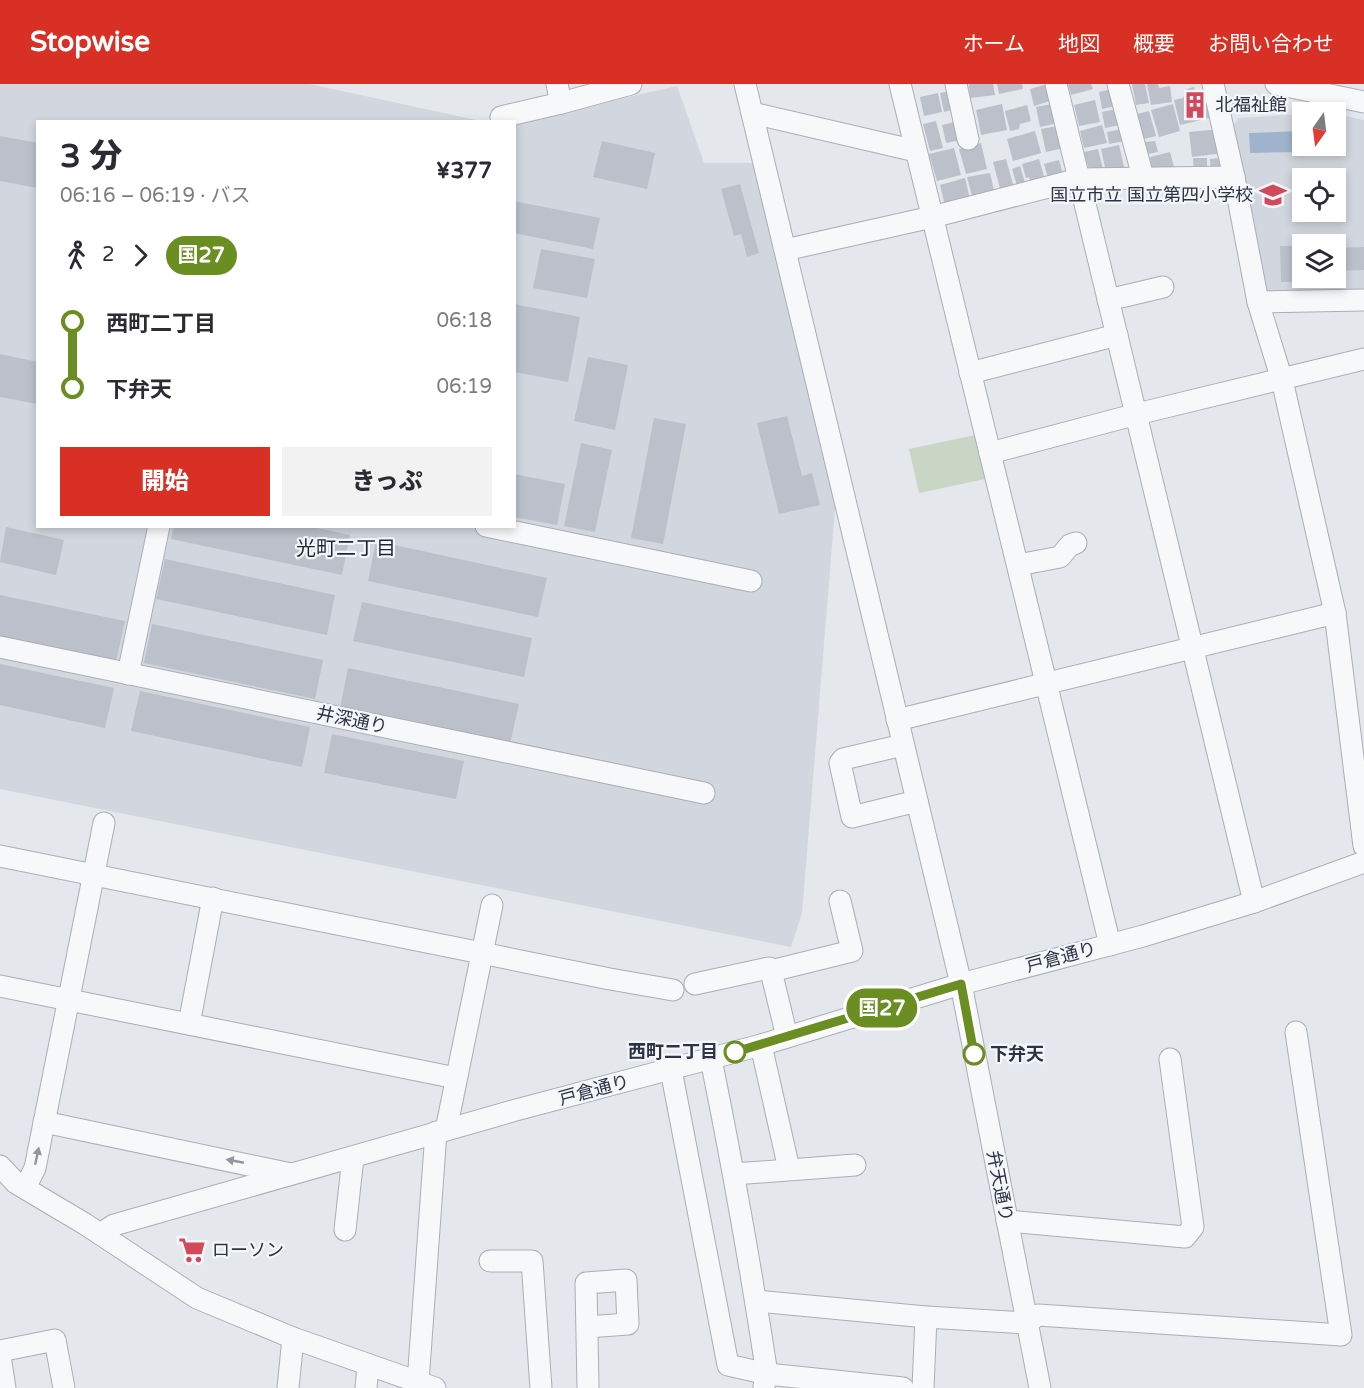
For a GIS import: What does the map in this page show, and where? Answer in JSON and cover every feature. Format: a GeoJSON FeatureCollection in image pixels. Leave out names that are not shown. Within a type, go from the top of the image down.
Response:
{"type":"FeatureCollection","features":[{"type":"Feature","properties":{"kind":"street"},"geometry":{"type":"LineString","coordinates":[[501,117],[559,94],[631,84]]}},
{"type":"Feature","properties":{"kind":"street","name":"弁天通り"},"geometry":{"type":"LineString","coordinates":[[745,84],[961,984],[1040,1388]]}},
{"type":"Feature","properties":{"kind":"street"},"geometry":{"type":"LineString","coordinates":[[900,84],[1110,945]]}},
{"type":"Feature","properties":{"kind":"street"},"geometry":{"type":"LineString","coordinates":[[956,84],[968,139]]}},
{"type":"Feature","properties":{"kind":"street"},"geometry":{"type":"LineString","coordinates":[[1056,84],[1254,902]]}},
{"type":"Feature","properties":{"kind":"street"},"geometry":{"type":"LineString","coordinates":[[1118,84],[1143,177]]}},
{"type":"Feature","properties":{"kind":"street"},"geometry":{"type":"LineString","coordinates":[[1213,84],[1258,302],[1282,380],[1335,613],[1364,846]]}},
{"type":"Feature","properties":{"kind":"street"},"geometry":{"type":"LineString","coordinates":[[1276,84],[1364,102]]}},
{"type":"Feature","properties":{"kind":"street"},"geometry":{"type":"LineString","coordinates":[[752,113],[916,151]]}},
{"type":"Feature","properties":{"kind":"street"},"geometry":{"type":"LineString","coordinates":[[785,250],[1079,179],[1234,177]]}},
{"type":"Feature","properties":{"kind":"street"},"geometry":{"type":"LineString","coordinates":[[1108,300],[1163,287]]}},
{"type":"Feature","properties":{"kind":"street"},"geometry":{"type":"LineString","coordinates":[[1258,302],[1364,300]]}},
{"type":"Feature","properties":{"kind":"street"},"geometry":{"type":"LineString","coordinates":[[970,373],[1117,335]]}},
{"type":"Feature","properties":{"kind":"street"},"geometry":{"type":"LineString","coordinates":[[990,453],[1137,414],[1364,359]]}},
{"type":"Feature","properties":{"kind":"street"},"geometry":{"type":"LineString","coordinates":[[128,674],[159,528]]}},
{"type":"Feature","properties":{"kind":"street"},"geometry":{"type":"LineString","coordinates":[[496,528],[751,580]]}},
{"type":"Feature","properties":{"kind":"street"},"geometry":{"type":"LineString","coordinates":[[1017,565],[1060,557],[1070,545],[1076,543]]}},
{"type":"Feature","properties":{"kind":"street"},"geometry":{"type":"LineString","coordinates":[[897,720],[1335,613]]}},
{"type":"Feature","properties":{"kind":"street","name":"井深通り"},"geometry":{"type":"LineString","coordinates":[[0,647],[704,793]]}},
{"type":"Feature","properties":{"kind":"street"},"geometry":{"type":"LineString","coordinates":[[903,745],[843,759],[840,763],[852,817],[916,801]]}},
{"type":"Feature","properties":{"kind":"street"},"geometry":{"type":"LineString","coordinates":[[25,1188],[35,1168],[104,823]]}},
{"type":"Feature","properties":{"kind":"street"},"geometry":{"type":"LineString","coordinates":[[0,856],[674,990]]}},
{"type":"Feature","properties":{"kind":"street","name":"戸倉通り"},"geometry":{"type":"LineString","coordinates":[[100,1234],[112,1225],[441,1131],[761,1045],[961,984],[1110,945],[1254,902],[1364,862]]}},
{"type":"Feature","properties":{"kind":"street"},"geometry":{"type":"LineString","coordinates":[[189,1024],[213,898]]}},
{"type":"Feature","properties":{"kind":"street"},"geometry":{"type":"LineString","coordinates":[[695,984],[769,968],[771,971],[852,951],[840,900]]}},
{"type":"Feature","properties":{"kind":"street"},"geometry":{"type":"LineString","coordinates":[[1,1172],[197,1298],[293,1338],[426,1385],[441,1131],[456,1078],[492,905]]}},
{"type":"Feature","properties":{"kind":"street"},"geometry":{"type":"LineString","coordinates":[[771,971],[787,1037]]}},
{"type":"Feature","properties":{"kind":"street"},"geometry":{"type":"LineString","coordinates":[[0,986],[456,1078]]}},
{"type":"Feature","properties":{"kind":"street"},"geometry":{"type":"LineString","coordinates":[[756,1301],[926,1317],[1027,1323],[1038,1315],[1341,1335],[1296,1032]]}},
{"type":"Feature","properties":{"kind":"street"},"geometry":{"type":"LineString","coordinates":[[761,1045],[789,1169]]}},
{"type":"Feature","properties":{"kind":"street"},"geometry":{"type":"LineString","coordinates":[[711,1059],[756,1301],[765,1381]]}},
{"type":"Feature","properties":{"kind":"street"},"geometry":{"type":"LineString","coordinates":[[1007,1221],[1185,1237],[1193,1227],[1170,1059]]}},
{"type":"Feature","properties":{"kind":"street"},"geometry":{"type":"LineString","coordinates":[[671,1070],[728,1365],[765,1381],[903,1388]]}},
{"type":"Feature","properties":{"kind":"street"},"geometry":{"type":"LineString","coordinates":[[44,1122],[292,1174]]}},
{"type":"Feature","properties":{"kind":"street"},"geometry":{"type":"LineString","coordinates":[[345,1230],[353,1157]]}},
{"type":"Feature","properties":{"kind":"street"},"geometry":{"type":"LineString","coordinates":[[734,1174],[855,1165]]}},
{"type":"Feature","properties":{"kind":"street"},"geometry":{"type":"LineString","coordinates":[[490,1261],[532,1261],[541,1388]]}},
{"type":"Feature","properties":{"kind":"street"},"geometry":{"type":"LineString","coordinates":[[923,1388],[926,1317]]}},
{"type":"Feature","properties":{"kind":"street"},"geometry":{"type":"LineString","coordinates":[[587,1327],[588,1388]]}},
{"type":"Feature","properties":{"kind":"street"},"geometry":{"type":"LineString","coordinates":[[288,1388],[293,1338]]}},
{"type":"Feature","properties":{"kind":"street"},"geometry":{"type":"LineString","coordinates":[[0,1351],[56,1340],[64,1388]]}},
{"type":"Feature","properties":{"kind":"street"},"geometry":{"type":"LineString","coordinates":[[0,1356],[5,1388]]}},
{"type":"Feature","properties":{"kind":"street"},"geometry":{"type":"LineString","coordinates":[[366,1388],[368,1365]]}},
{"type":"Feature","properties":{"kind":"shaded area"},"geometry":{"type":"Polygon","coordinates":[[[0,84],[309,84],[476,120],[36,120],[36,528],[516,528],[516,123],[677,86],[704,163],[757,163],[836,497],[802,913],[791,947],[0,789],[0,84]]]}},
{"type":"Feature","properties":{"kind":"shaded area","name":"国立市立 国立第四小学校"},"geometry":{"type":"Polygon","coordinates":[[[1292,115],[1292,156],[1346,156],[1346,116],[1364,120],[1364,296],[1263,298],[1232,129],[1238,118],[1292,115]]]}},
{"type":"Feature","properties":{"kind":"green space"},"geometry":{"type":"Polygon","coordinates":[[[980,434],[990,478],[919,493],[909,449],[980,434]]]}},
{"type":"Feature","properties":{"kind":"water"},"geometry":{"type":"Polygon","coordinates":[[[1292,131],[1292,152],[1250,153],[1249,133],[1292,131]]]}},
{"type":"Feature","properties":{"kind":"building"},"geometry":{"type":"Polygon","coordinates":[[[969,84],[993,84],[995,95],[970,98],[969,84]]]}},
{"type":"Feature","properties":{"kind":"building"},"geometry":{"type":"Polygon","coordinates":[[[997,84],[1022,84],[1023,89],[999,94],[997,84]]]}},
{"type":"Feature","properties":{"kind":"building"},"geometry":{"type":"Polygon","coordinates":[[[1048,84],[1053,100],[1034,106],[1030,89],[1048,84]]]}},
{"type":"Feature","properties":{"kind":"building"},"geometry":{"type":"Polygon","coordinates":[[[1068,84],[1091,84],[1093,89],[1071,95],[1068,84]]]}},
{"type":"Feature","properties":{"kind":"building"},"geometry":{"type":"Polygon","coordinates":[[[1132,84],[1145,84],[1149,103],[1136,105],[1132,84]]]}},
{"type":"Feature","properties":{"kind":"building"},"geometry":{"type":"Polygon","coordinates":[[[1147,84],[1158,84],[1159,88],[1170,86],[1172,102],[1151,105],[1147,84]]]}},
{"type":"Feature","properties":{"kind":"building","name":"北福祉館"},"geometry":{"type":"Polygon","coordinates":[[[1194,87],[1196,95],[1206,92],[1214,117],[1180,125],[1174,100],[1183,98],[1187,89],[1194,87]]]}},
{"type":"Feature","properties":{"kind":"building"},"geometry":{"type":"Polygon","coordinates":[[[1116,88],[1120,105],[1102,109],[1099,92],[1116,88]]]}},
{"type":"Feature","properties":{"kind":"building"},"geometry":{"type":"Polygon","coordinates":[[[955,90],[959,108],[944,112],[940,93],[955,90]]]}},
{"type":"Feature","properties":{"kind":"building"},"geometry":{"type":"Polygon","coordinates":[[[938,93],[942,112],[924,116],[920,97],[938,93]]]}},
{"type":"Feature","properties":{"kind":"building"},"geometry":{"type":"Polygon","coordinates":[[[1248,97],[1248,105],[1233,106],[1231,98],[1248,97]]]}},
{"type":"Feature","properties":{"kind":"building"},"geometry":{"type":"Polygon","coordinates":[[[1095,100],[1100,122],[1079,126],[1074,105],[1095,100]]]}},
{"type":"Feature","properties":{"kind":"building"},"geometry":{"type":"Polygon","coordinates":[[[1057,103],[1062,122],[1040,127],[1036,107],[1057,103]]]}},
{"type":"Feature","properties":{"kind":"building"},"geometry":{"type":"Polygon","coordinates":[[[1002,104],[1007,130],[981,135],[976,110],[1002,104]]]}},
{"type":"Feature","properties":{"kind":"building"},"geometry":{"type":"Polygon","coordinates":[[[1173,104],[1180,131],[1159,137],[1151,110],[1173,104]]]}},
{"type":"Feature","properties":{"kind":"building"},"geometry":{"type":"Polygon","coordinates":[[[1027,105],[1031,121],[1020,124],[1019,129],[1010,131],[1005,111],[1027,105]]]}},
{"type":"Feature","properties":{"kind":"building"},"geometry":{"type":"Polygon","coordinates":[[[1122,108],[1125,124],[1105,128],[1102,112],[1122,108]]]}},
{"type":"Feature","properties":{"kind":"building"},"geometry":{"type":"Polygon","coordinates":[[[1149,111],[1156,136],[1144,139],[1137,114],[1149,111]]]}},
{"type":"Feature","properties":{"kind":"building"},"geometry":{"type":"Polygon","coordinates":[[[962,120],[966,139],[946,143],[942,125],[962,120]]]}},
{"type":"Feature","properties":{"kind":"building"},"geometry":{"type":"Polygon","coordinates":[[[936,121],[943,148],[930,151],[923,124],[936,121]]]}},
{"type":"Feature","properties":{"kind":"building"},"geometry":{"type":"Polygon","coordinates":[[[1063,125],[1068,147],[1046,152],[1041,129],[1063,125]]]}},
{"type":"Feature","properties":{"kind":"building"},"geometry":{"type":"Polygon","coordinates":[[[1102,125],[1107,143],[1084,148],[1080,131],[1102,125]]]}},
{"type":"Feature","properties":{"kind":"building"},"geometry":{"type":"Polygon","coordinates":[[[1127,128],[1129,140],[1109,144],[1107,132],[1127,128]]]}},
{"type":"Feature","properties":{"kind":"building"},"geometry":{"type":"Polygon","coordinates":[[[1221,129],[1224,153],[1192,157],[1189,132],[1221,129]]]}},
{"type":"Feature","properties":{"kind":"building"},"geometry":{"type":"Polygon","coordinates":[[[1035,131],[1041,153],[1013,161],[1007,139],[1035,131]]]}},
{"type":"Feature","properties":{"kind":"building"},"geometry":{"type":"Polygon","coordinates":[[[0,136],[36,143],[36,188],[0,181],[0,136]]]}},
{"type":"Feature","properties":{"kind":"building"},"geometry":{"type":"Polygon","coordinates":[[[602,141],[655,153],[647,189],[593,177],[602,141]]]}},
{"type":"Feature","properties":{"kind":"building"},"geometry":{"type":"Polygon","coordinates":[[[1155,141],[1158,152],[1148,154],[1145,142],[1155,141]]]}},
{"type":"Feature","properties":{"kind":"building"},"geometry":{"type":"Polygon","coordinates":[[[981,143],[987,169],[966,174],[959,149],[981,143]]]}},
{"type":"Feature","properties":{"kind":"building"},"geometry":{"type":"Polygon","coordinates":[[[1119,145],[1124,167],[1106,172],[1101,149],[1119,145]]]}},
{"type":"Feature","properties":{"kind":"building"},"geometry":{"type":"Polygon","coordinates":[[[954,148],[961,175],[937,181],[929,154],[954,148]]]}},
{"type":"Feature","properties":{"kind":"building"},"geometry":{"type":"Polygon","coordinates":[[[1098,149],[1103,169],[1090,173],[1084,152],[1098,149]]]}},
{"type":"Feature","properties":{"kind":"building"},"geometry":{"type":"Polygon","coordinates":[[[1170,152],[1174,167],[1152,170],[1150,157],[1170,152]]]}},
{"type":"Feature","properties":{"kind":"building"},"geometry":{"type":"Polygon","coordinates":[[[1228,157],[1229,171],[1211,173],[1210,159],[1228,157]]]}},
{"type":"Feature","properties":{"kind":"building"},"geometry":{"type":"Polygon","coordinates":[[[1193,158],[1207,158],[1207,170],[1194,171],[1193,158]]]}},
{"type":"Feature","properties":{"kind":"building"},"geometry":{"type":"Polygon","coordinates":[[[1006,159],[1014,188],[1001,192],[993,162],[1006,159]]]}},
{"type":"Feature","properties":{"kind":"building"},"geometry":{"type":"Polygon","coordinates":[[[1039,159],[1046,183],[1031,184],[1029,177],[1026,178],[1022,164],[1039,159]]]}},
{"type":"Feature","properties":{"kind":"building"},"geometry":{"type":"Polygon","coordinates":[[[1059,160],[1064,178],[1049,182],[1044,164],[1059,160]]]}},
{"type":"Feature","properties":{"kind":"building"},"geometry":{"type":"Polygon","coordinates":[[[1020,166],[1026,186],[1018,189],[1012,169],[1020,166]]]}},
{"type":"Feature","properties":{"kind":"building"},"geometry":{"type":"Polygon","coordinates":[[[990,173],[995,195],[973,200],[967,177],[990,173]]]}},
{"type":"Feature","properties":{"kind":"building"},"geometry":{"type":"Polygon","coordinates":[[[965,178],[971,203],[946,210],[940,185],[965,178]]]}},
{"type":"Feature","properties":{"kind":"building"},"geometry":{"type":"Polygon","coordinates":[[[740,184],[759,253],[747,257],[741,234],[734,236],[721,189],[740,184]]]}},
{"type":"Feature","properties":{"kind":"building"},"geometry":{"type":"Polygon","coordinates":[[[516,201],[600,218],[593,249],[516,233],[516,201]]]}},
{"type":"Feature","properties":{"kind":"building"},"geometry":{"type":"Polygon","coordinates":[[[1280,246],[1292,246],[1292,282],[1281,282],[1280,246]]]}},
{"type":"Feature","properties":{"kind":"building"},"geometry":{"type":"Polygon","coordinates":[[[1364,247],[1364,270],[1346,271],[1346,248],[1364,247]]]}},
{"type":"Feature","properties":{"kind":"building"},"geometry":{"type":"Polygon","coordinates":[[[541,249],[595,259],[587,298],[533,288],[541,249]]]}},
{"type":"Feature","properties":{"kind":"building"},"geometry":{"type":"Polygon","coordinates":[[[516,304],[580,317],[568,382],[516,372],[516,304]]]}},
{"type":"Feature","properties":{"kind":"building"},"geometry":{"type":"Polygon","coordinates":[[[0,354],[36,362],[36,404],[0,397],[0,354]]]}},
{"type":"Feature","properties":{"kind":"building"},"geometry":{"type":"Polygon","coordinates":[[[588,357],[628,365],[615,430],[574,421],[588,357]]]}},
{"type":"Feature","properties":{"kind":"building"},"geometry":{"type":"Polygon","coordinates":[[[787,416],[802,476],[812,473],[820,505],[779,514],[757,423],[787,416]]]}},
{"type":"Feature","properties":{"kind":"building"},"geometry":{"type":"Polygon","coordinates":[[[654,418],[686,424],[663,544],[631,538],[654,418]]]}},
{"type":"Feature","properties":{"kind":"building"},"geometry":{"type":"Polygon","coordinates":[[[581,443],[612,450],[595,532],[564,526],[581,443]]]}},
{"type":"Feature","properties":{"kind":"building"},"geometry":{"type":"Polygon","coordinates":[[[516,474],[565,484],[557,525],[516,517],[516,474]]]}},
{"type":"Feature","properties":{"kind":"building"},"geometry":{"type":"Polygon","coordinates":[[[6,527],[64,540],[56,575],[0,562],[6,527]]]}},
{"type":"Feature","properties":{"kind":"building"},"geometry":{"type":"Polygon","coordinates":[[[174,528],[317,528],[350,535],[342,575],[171,539],[174,528]]]}},
{"type":"Feature","properties":{"kind":"building"},"geometry":{"type":"Polygon","coordinates":[[[376,541],[547,578],[538,617],[368,581],[376,541]]]}},
{"type":"Feature","properties":{"kind":"building"},"geometry":{"type":"Polygon","coordinates":[[[165,559],[335,595],[327,635],[156,599],[165,559]]]}},
{"type":"Feature","properties":{"kind":"building"},"geometry":{"type":"Polygon","coordinates":[[[0,595],[125,621],[116,661],[0,636],[0,595]]]}},
{"type":"Feature","properties":{"kind":"building"},"geometry":{"type":"Polygon","coordinates":[[[362,602],[532,638],[524,677],[353,641],[362,602]]]}},
{"type":"Feature","properties":{"kind":"building"},"geometry":{"type":"Polygon","coordinates":[[[152,624],[323,660],[315,699],[144,663],[152,624]]]}},
{"type":"Feature","properties":{"kind":"building"},"geometry":{"type":"Polygon","coordinates":[[[0,664],[114,688],[105,728],[0,705],[0,664]]]}},
{"type":"Feature","properties":{"kind":"building"},"geometry":{"type":"Polygon","coordinates":[[[348,668],[519,704],[510,744],[340,708],[348,668]]]}},
{"type":"Feature","properties":{"kind":"building"},"geometry":{"type":"Polygon","coordinates":[[[140,691],[310,727],[302,767],[131,731],[140,691]]]}},
{"type":"Feature","properties":{"kind":"building"},"geometry":{"type":"Polygon","coordinates":[[[332,734],[464,761],[456,799],[324,773],[332,734]]]}},
{"type":"Feature","properties":{"kind":"bus line","name":"国27"},"geometry":{"type":"LineString","coordinates":[[735,1052],[961,984],[974,1054]]}},
{"type":"Feature","properties":{"kind":"place","name":"北福祉館"},"geometry":{"type":"Point","coordinates":[1195,105]}},
{"type":"Feature","properties":{"kind":"place","name":"国立市立 国立第四小学校"},"geometry":{"type":"Point","coordinates":[1273,195]}},
{"type":"Feature","properties":{"kind":"place","name":"西町二丁目"},"geometry":{"type":"Point","coordinates":[735,1052]}},
{"type":"Feature","properties":{"kind":"place","name":"下弁天"},"geometry":{"type":"Point","coordinates":[974,1054]}},
{"type":"Feature","properties":{"kind":"place","name":"ローソン"},"geometry":{"type":"Point","coordinates":[192,1250]}},
{"type":"Feature","properties":{"kind":"district","name":"光町二丁目"},"geometry":{"type":"Point","coordinates":[346,549]}}]}
